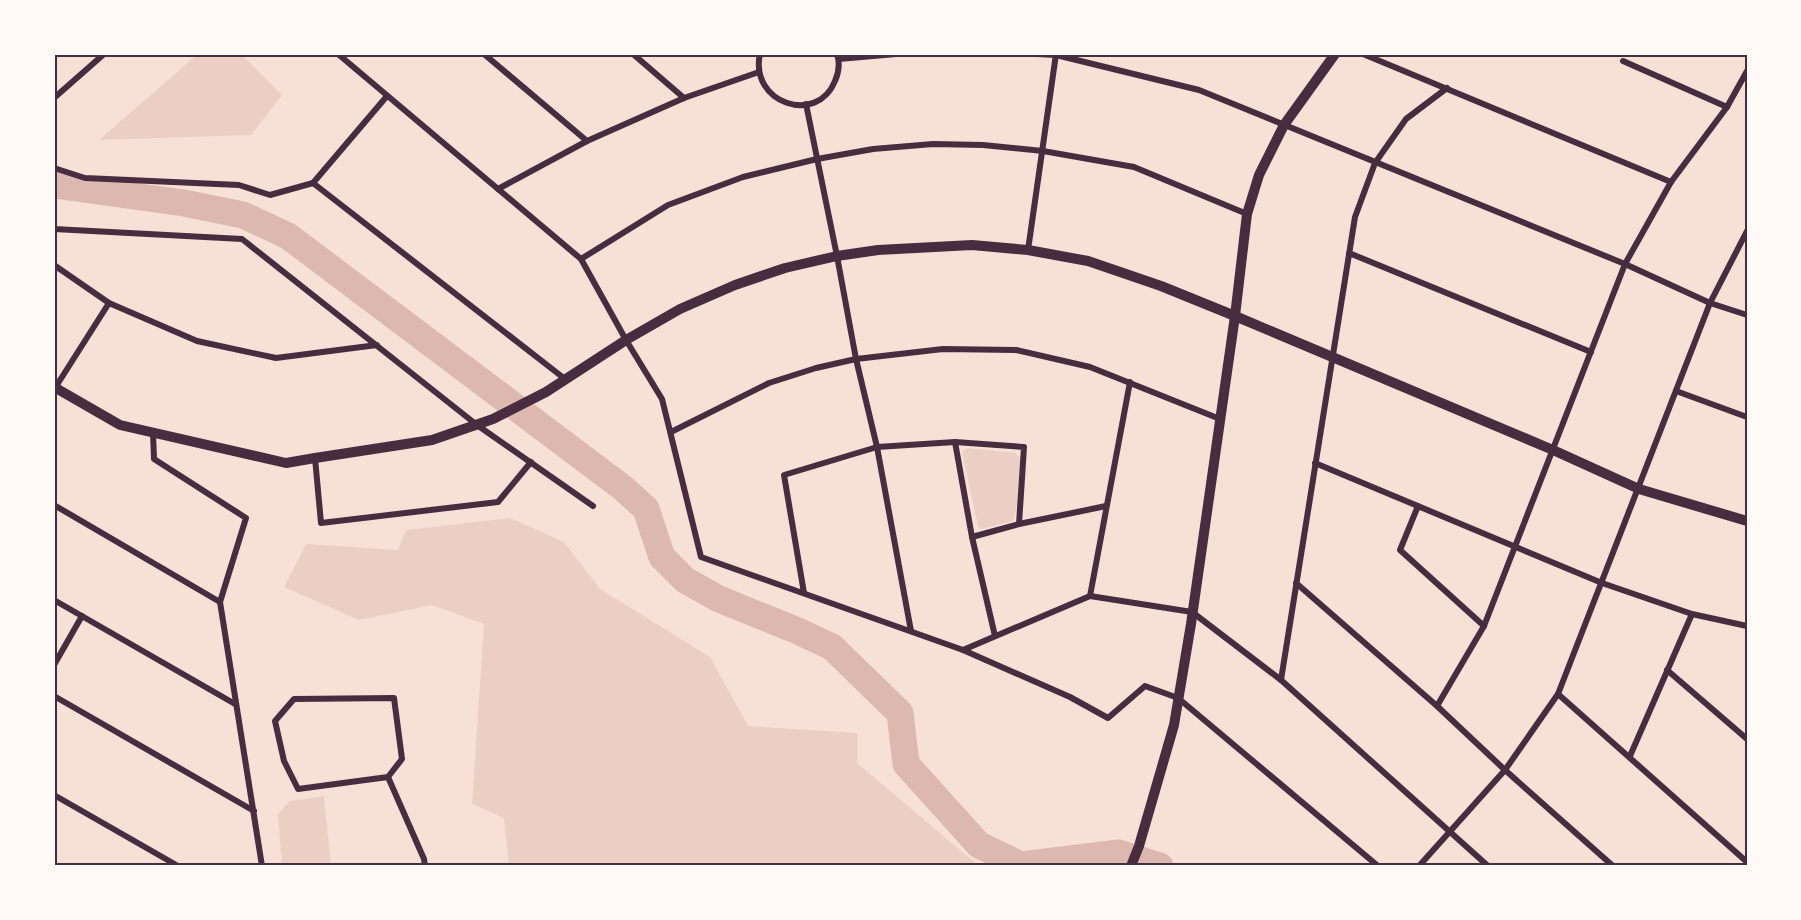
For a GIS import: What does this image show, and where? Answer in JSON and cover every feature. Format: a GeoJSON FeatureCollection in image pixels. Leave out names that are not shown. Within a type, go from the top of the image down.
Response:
{"type":"FeatureCollection","features":[{"type":"Feature","properties":{"kind":"street"},"geometry":{"type":"LineString","coordinates":[[54,98],[104,54]]}},
{"type":"Feature","properties":{"kind":"street"},"geometry":{"type":"LineString","coordinates":[[338,54],[581,259],[662,399],[702,557],[963,650],[1070,697],[1108,718],[1145,686],[1178,698],[1378,866]]}},
{"type":"Feature","properties":{"kind":"street"},"geometry":{"type":"LineString","coordinates":[[484,54],[587,141]]}},
{"type":"Feature","properties":{"kind":"street"},"geometry":{"type":"LineString","coordinates":[[633,54],[684,98]]}},
{"type":"Feature","properties":{"kind":"street"},"geometry":{"type":"LineString","coordinates":[[760,54],[759,72],[765,88],[775,98],[787,104],[801,105],[814,102],[834,85],[838,72],[838,57],[896,54]]}},
{"type":"Feature","properties":{"kind":"street"},"geometry":{"type":"LineString","coordinates":[[1036,54],[1056,54],[1199,90],[1625,264],[1710,303],[1747,315]]}},
{"type":"Feature","properties":{"kind":"street"},"geometry":{"type":"LineString","coordinates":[[1028,250],[1056,54]]}},
{"type":"Feature","properties":{"kind":"street"},"geometry":{"type":"LineString","coordinates":[[1131,866],[1139,846],[1174,725],[1235,316],[1247,214],[1259,176],[1284,125],[1335,54]]}},
{"type":"Feature","properties":{"kind":"street"},"geometry":{"type":"LineString","coordinates":[[1363,54],[1671,182]]}},
{"type":"Feature","properties":{"kind":"street"},"geometry":{"type":"LineString","coordinates":[[1623,61],[1727,107]]}},
{"type":"Feature","properties":{"kind":"street"},"geometry":{"type":"LineString","coordinates":[[1437,706],[1484,626],[1625,264],[1671,182],[1727,107],[1747,71]]}},
{"type":"Feature","properties":{"kind":"street"},"geometry":{"type":"LineString","coordinates":[[498,189],[587,141],[684,98],[759,72]]}},
{"type":"Feature","properties":{"kind":"street"},"geometry":{"type":"LineString","coordinates":[[1281,680],[1354,217],[1375,163],[1406,119],[1447,88]]}},
{"type":"Feature","properties":{"kind":"street"},"geometry":{"type":"LineString","coordinates":[[54,168],[85,178],[239,184],[270,195],[314,183],[387,96]]}},
{"type":"Feature","properties":{"kind":"street"},"geometry":{"type":"LineString","coordinates":[[806,104],[856,359],[877,447],[910,631]]}},
{"type":"Feature","properties":{"kind":"street"},"geometry":{"type":"LineString","coordinates":[[581,259],[668,205],[743,177],[818,159],[873,149],[933,144],[983,145],[1043,151],[1134,167],[1247,214]]}},
{"type":"Feature","properties":{"kind":"street"},"geometry":{"type":"LineString","coordinates":[[314,183],[566,379]]}},
{"type":"Feature","properties":{"kind":"street"},"geometry":{"type":"LineString","coordinates":[[54,230],[242,239],[477,425],[593,506]]}},
{"type":"Feature","properties":{"kind":"street"},"geometry":{"type":"LineString","coordinates":[[1419,866],[1505,770],[1558,694],[1710,303],[1747,231]]}},
{"type":"Feature","properties":{"kind":"street"},"geometry":{"type":"LineString","coordinates":[[109,303],[55,388],[120,425],[286,463],[432,440],[493,420],[546,392],[626,340],[680,309],[735,285],[785,268],[837,256],[878,250],[950,245],[1028,250],[1088,261],[1161,286],[1552,450],[1639,489],[1747,521]]}},
{"type":"Feature","properties":{"kind":"street"},"geometry":{"type":"LineString","coordinates":[[1348,253],[1591,352]]}},
{"type":"Feature","properties":{"kind":"street"},"geometry":{"type":"LineString","coordinates":[[54,265],[109,303],[197,341],[276,358],[377,345]]}},
{"type":"Feature","properties":{"kind":"street"},"geometry":{"type":"LineString","coordinates":[[671,432],[769,383],[816,368],[856,359],[944,349],[1016,350],[1090,367],[1220,419]]}},
{"type":"Feature","properties":{"kind":"street"},"geometry":{"type":"LineString","coordinates":[[1090,596],[1130,382]]}},
{"type":"Feature","properties":{"kind":"street"},"geometry":{"type":"LineString","coordinates":[[1676,391],[1747,417]]}},
{"type":"Feature","properties":{"kind":"street"},"geometry":{"type":"LineString","coordinates":[[153,433],[154,459],[246,518],[220,602],[262,866]]}},
{"type":"Feature","properties":{"kind":"street"},"geometry":{"type":"LineString","coordinates":[[804,593],[784,475],[877,447],[955,442],[1024,447],[1019,524]]}},
{"type":"Feature","properties":{"kind":"street"},"geometry":{"type":"LineString","coordinates":[[955,442],[972,537],[995,636]]}},
{"type":"Feature","properties":{"kind":"street"},"geometry":{"type":"LineString","coordinates":[[315,458],[321,523],[498,502],[531,462]]}},
{"type":"Feature","properties":{"kind":"street"},"geometry":{"type":"LineString","coordinates":[[1315,463],[1602,583],[1692,614],[1747,626]]}},
{"type":"Feature","properties":{"kind":"street"},"geometry":{"type":"LineString","coordinates":[[54,505],[220,602]]}},
{"type":"Feature","properties":{"kind":"street"},"geometry":{"type":"LineString","coordinates":[[972,537],[1019,524],[1106,506]]}},
{"type":"Feature","properties":{"kind":"street"},"geometry":{"type":"LineString","coordinates":[[1418,506],[1400,549],[1484,626]]}},
{"type":"Feature","properties":{"kind":"street"},"geometry":{"type":"LineString","coordinates":[[1296,584],[1437,706],[1613,866]]}},
{"type":"Feature","properties":{"kind":"street"},"geometry":{"type":"LineString","coordinates":[[963,650],[1090,596],[1192,612],[1281,680],[1488,866]]}},
{"type":"Feature","properties":{"kind":"street"},"geometry":{"type":"LineString","coordinates":[[54,600],[235,704]]}},
{"type":"Feature","properties":{"kind":"street"},"geometry":{"type":"LineString","coordinates":[[1630,756],[1692,614]]}},
{"type":"Feature","properties":{"kind":"street"},"geometry":{"type":"LineString","coordinates":[[54,665],[82,616]]}},
{"type":"Feature","properties":{"kind":"street"},"geometry":{"type":"LineString","coordinates":[[1667,670],[1747,740]]}},
{"type":"Feature","properties":{"kind":"street"},"geometry":{"type":"LineString","coordinates":[[1558,694],[1747,862]]}},
{"type":"Feature","properties":{"kind":"street"},"geometry":{"type":"LineString","coordinates":[[54,696],[254,811]]}},
{"type":"Feature","properties":{"kind":"street"},"geometry":{"type":"LineString","coordinates":[[394,698],[402,759],[388,777],[298,789],[284,761],[275,721],[294,699],[394,698]]}},
{"type":"Feature","properties":{"kind":"street"},"geometry":{"type":"LineString","coordinates":[[388,777],[425,866]]}},
{"type":"Feature","properties":{"kind":"street"},"geometry":{"type":"LineString","coordinates":[[54,795],[178,866]]}},
{"type":"Feature","properties":{"kind":"shaded area"},"geometry":{"type":"Polygon","coordinates":[[[198,54],[241,54],[282,95],[251,135],[99,140],[198,54]]]}},
{"type":"Feature","properties":{"kind":"shaded area"},"geometry":{"type":"Polygon","coordinates":[[[967,448],[1015,453],[1020,458],[1017,506],[1013,521],[981,529],[978,526],[962,452],[967,448]]]}},
{"type":"Feature","properties":{"kind":"shaded area"},"geometry":{"type":"Polygon","coordinates":[[[510,518],[564,542],[600,589],[710,657],[748,726],[857,733],[857,763],[979,866],[509,866],[504,818],[472,804],[484,624],[432,605],[359,620],[284,587],[306,544],[398,550],[406,530],[510,518]]]}},
{"type":"Feature","properties":{"kind":"shaded area"},"geometry":{"type":"Polygon","coordinates":[[[324,796],[331,866],[282,866],[278,814],[290,801],[324,796]]]}},
{"type":"Feature","properties":{"kind":"waterway"},"geometry":{"type":"LineString","coordinates":[[54,185],[184,203],[243,215],[288,236],[623,488],[646,509],[662,557],[685,580],[719,599],[832,647],[900,713],[906,764],[979,845],[1021,865],[1119,853],[1160,866]]}}]}
